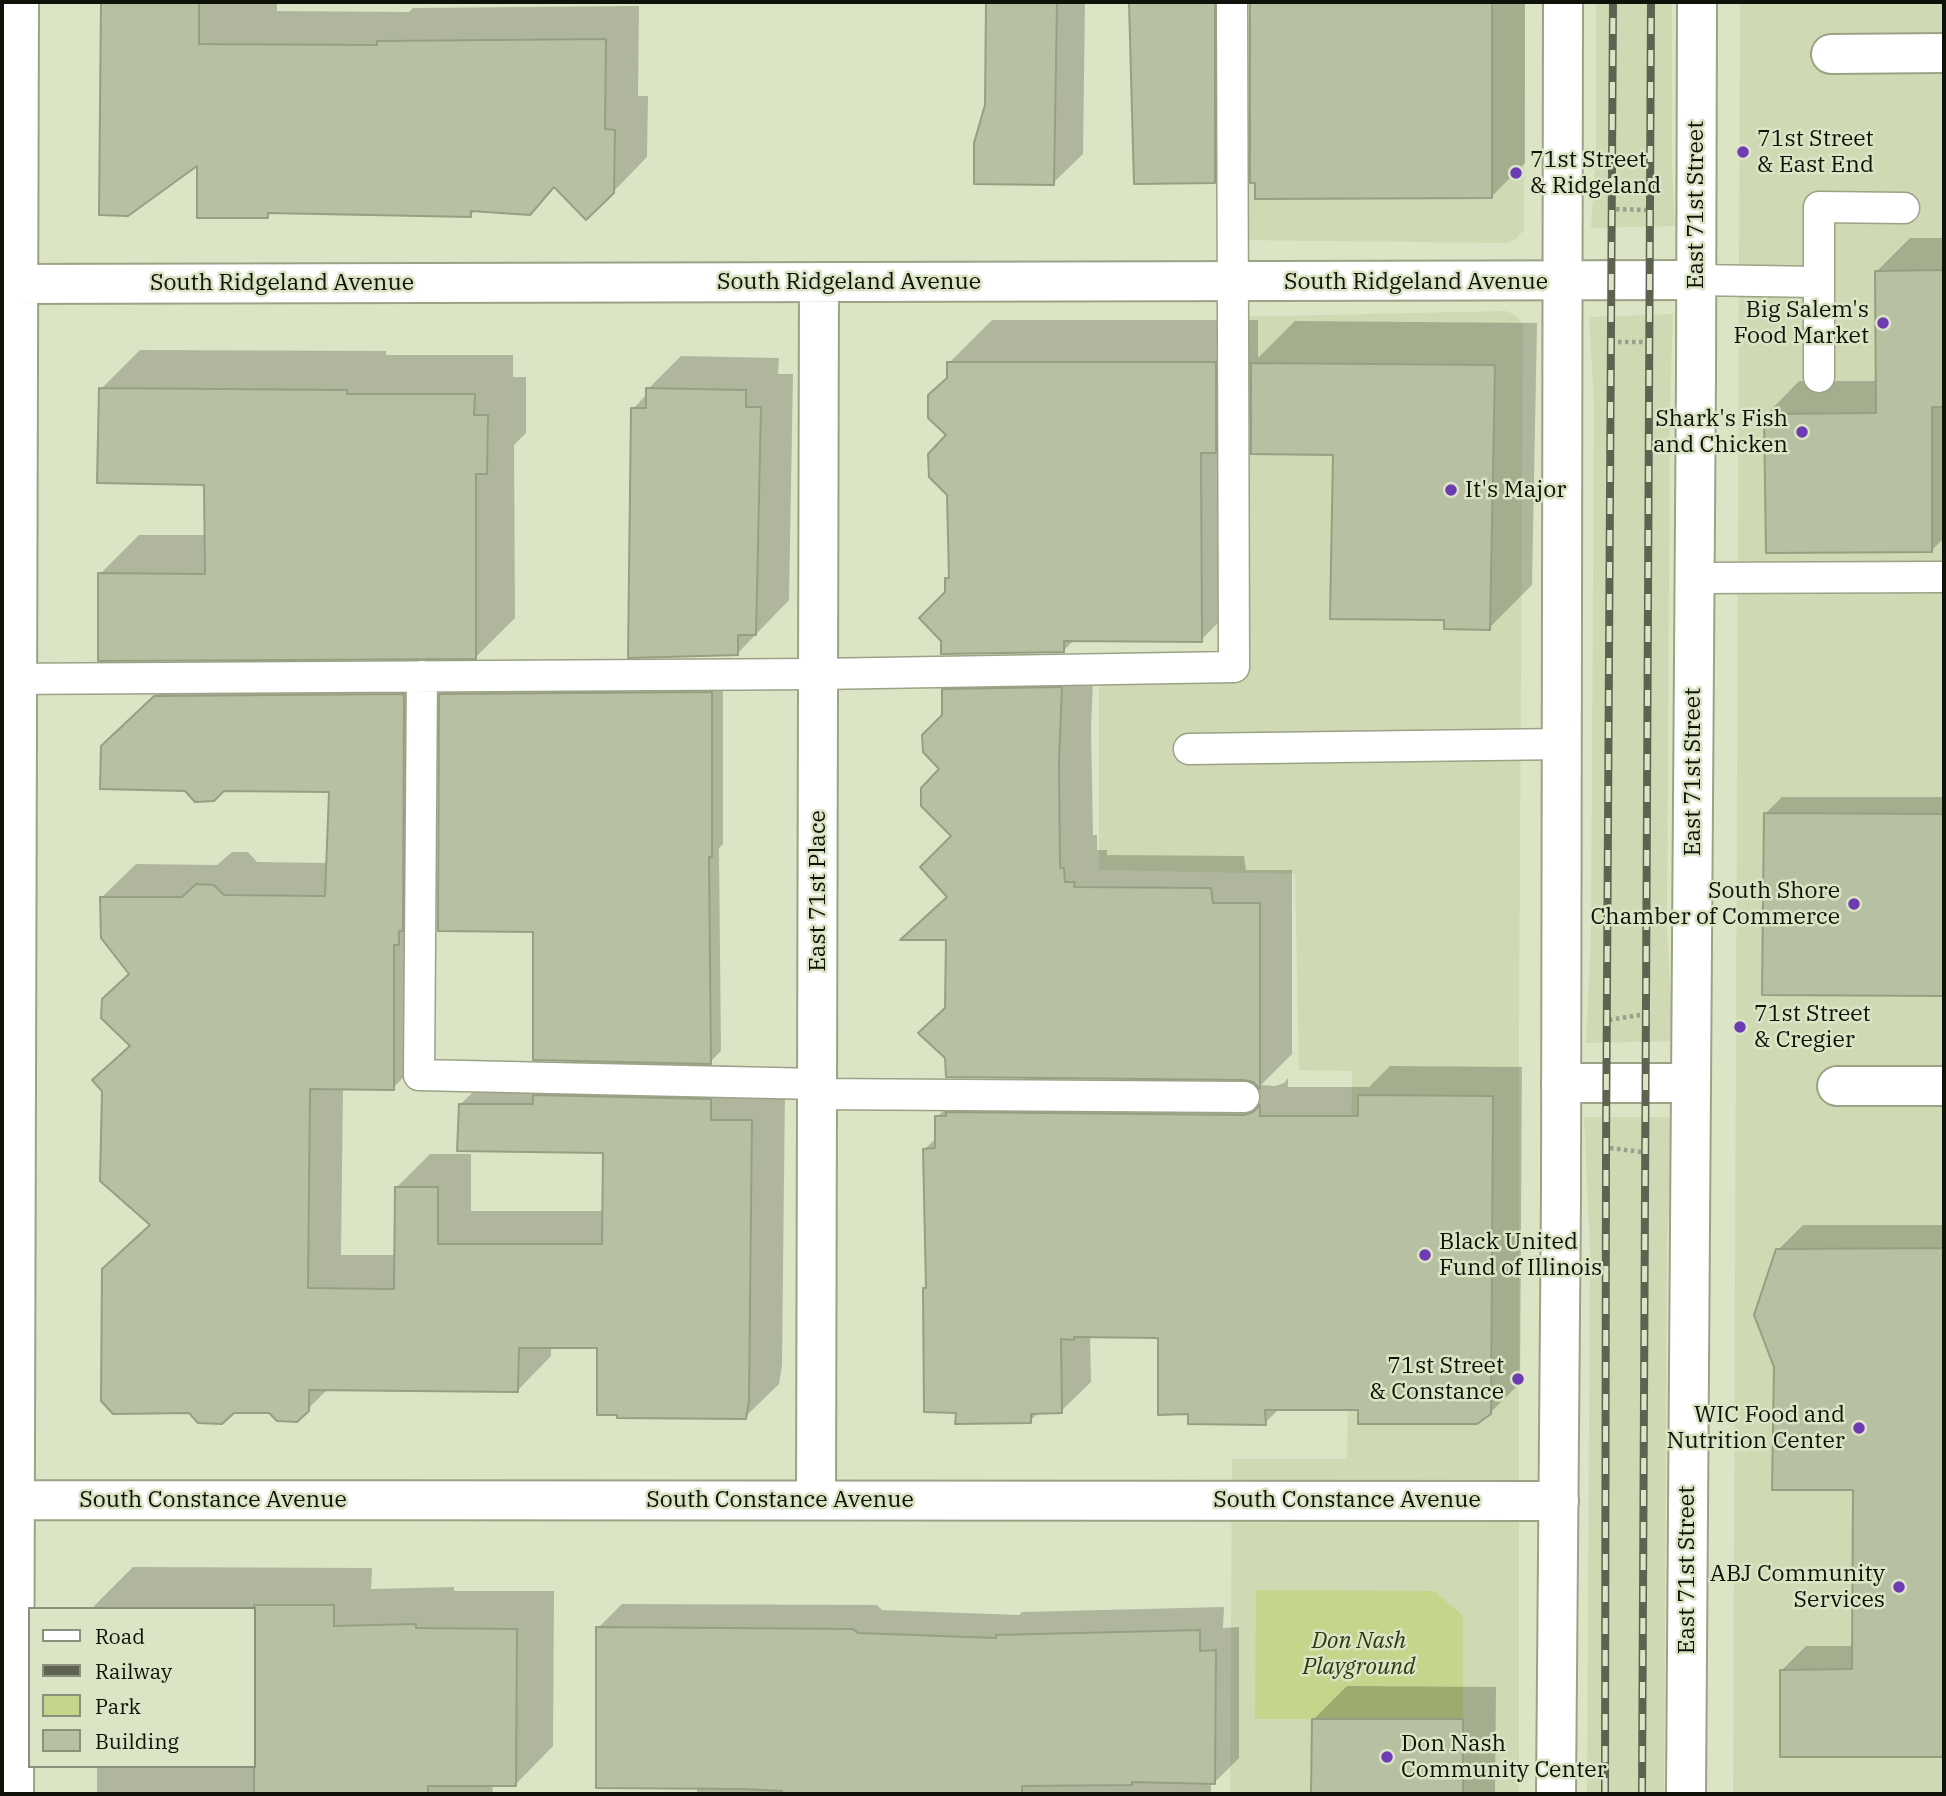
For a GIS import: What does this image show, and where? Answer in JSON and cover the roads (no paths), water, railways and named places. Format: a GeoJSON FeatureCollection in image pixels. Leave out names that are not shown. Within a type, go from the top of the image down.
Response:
{"type":"FeatureCollection","features":[{"type":"Feature","properties":{"kind":"street"},"geometry":{"type":"LineString","coordinates":[[14,1794],[8,1500],[10,284],[19,2]]}},
{"type":"Feature","properties":{"kind":"street"},"geometry":{"type":"LineString","coordinates":[[1556,1794],[1561,1083],[1563,2]]}},
{"type":"Feature","properties":{"kind":"street","name":"East 71st Street"},"geometry":{"type":"LineString","coordinates":[[1686,1794],[1697,2]]}},
{"type":"Feature","properties":{"kind":"street"},"geometry":{"type":"LineString","coordinates":[[1831,54],[1944,53]]}},
{"type":"Feature","properties":{"kind":"street","name":"South Ridgeland Avenue"},"geometry":{"type":"LineString","coordinates":[[10,284],[1696,280]]}},
{"type":"Feature","properties":{"kind":"street","name":"East 71st Place"},"geometry":{"type":"LineString","coordinates":[[816,1500],[819,282]]}},
{"type":"Feature","properties":{"kind":"street"},"geometry":{"type":"LineString","coordinates":[[1561,1083],[1691,1083]]}},
{"type":"Feature","properties":{"kind":"street"},"geometry":{"type":"LineString","coordinates":[[1837,1086],[1944,1086]]}},
{"type":"Feature","properties":{"kind":"street","name":"South Constance Avenue"},"geometry":{"type":"LineString","coordinates":[[8,1500],[1559,1501]]}},
{"type":"Feature","properties":{"kind":"lane"},"geometry":{"type":"LineString","coordinates":[[9,679],[818,674],[1234,667],[1232,2]]}},
{"type":"Feature","properties":{"kind":"lane"},"geometry":{"type":"LineString","coordinates":[[1819,377],[1819,207],[1904,208]]}},
{"type":"Feature","properties":{"kind":"lane"},"geometry":{"type":"LineString","coordinates":[[1696,280],[1819,282]]}},
{"type":"Feature","properties":{"kind":"lane"},"geometry":{"type":"LineString","coordinates":[[1694,578],[1944,577]]}},
{"type":"Feature","properties":{"kind":"lane"},"geometry":{"type":"LineString","coordinates":[[422,676],[419,1075],[817,1089],[1244,1097]]}},
{"type":"Feature","properties":{"kind":"lane"},"geometry":{"type":"LineString","coordinates":[[1189,749],[1562,744]]}},
{"type":"Feature","properties":{"kind":"railway"},"geometry":{"type":"LineString","coordinates":[[1605,1794],[1613,2]]}},
{"type":"Feature","properties":{"kind":"railway"},"geometry":{"type":"LineString","coordinates":[[1642,1794],[1651,2]]}},
{"type":"Feature","properties":{"kind":"place","name":"71st Street & East End"},"geometry":{"type":"Point","coordinates":[1743,152]}},
{"type":"Feature","properties":{"kind":"place","name":"71st Street & Ridgeland"},"geometry":{"type":"Point","coordinates":[1516,173]}},
{"type":"Feature","properties":{"kind":"place","name":"Big Salem's Food Market"},"geometry":{"type":"Point","coordinates":[1883,323]}},
{"type":"Feature","properties":{"kind":"place","name":"Shark's Fish and Chicken"},"geometry":{"type":"Point","coordinates":[1802,432]}},
{"type":"Feature","properties":{"kind":"place","name":"It's Major"},"geometry":{"type":"Point","coordinates":[1451,490]}},
{"type":"Feature","properties":{"kind":"place","name":"South Shore Chamber of Commerce"},"geometry":{"type":"Point","coordinates":[1854,904]}},
{"type":"Feature","properties":{"kind":"place","name":"71st Street & Cregier"},"geometry":{"type":"Point","coordinates":[1740,1027]}},
{"type":"Feature","properties":{"kind":"place","name":"Black United Fund of Illinois"},"geometry":{"type":"Point","coordinates":[1425,1255]}},
{"type":"Feature","properties":{"kind":"place","name":"71st Street & Constance"},"geometry":{"type":"Point","coordinates":[1518,1379]}},
{"type":"Feature","properties":{"kind":"place","name":"WIC Food and Nutrition Center"},"geometry":{"type":"Point","coordinates":[1859,1428]}},
{"type":"Feature","properties":{"kind":"place","name":"ABJ Community Services"},"geometry":{"type":"Point","coordinates":[1899,1587]}},
{"type":"Feature","properties":{"kind":"place","name":"Don Nash Community Center"},"geometry":{"type":"Point","coordinates":[1387,1757]}},
{"type":"Feature","properties":{"kind":"park label","name":"Don Nash Playground"},"geometry":{"type":"Point","coordinates":[1359,1654]}}]}
